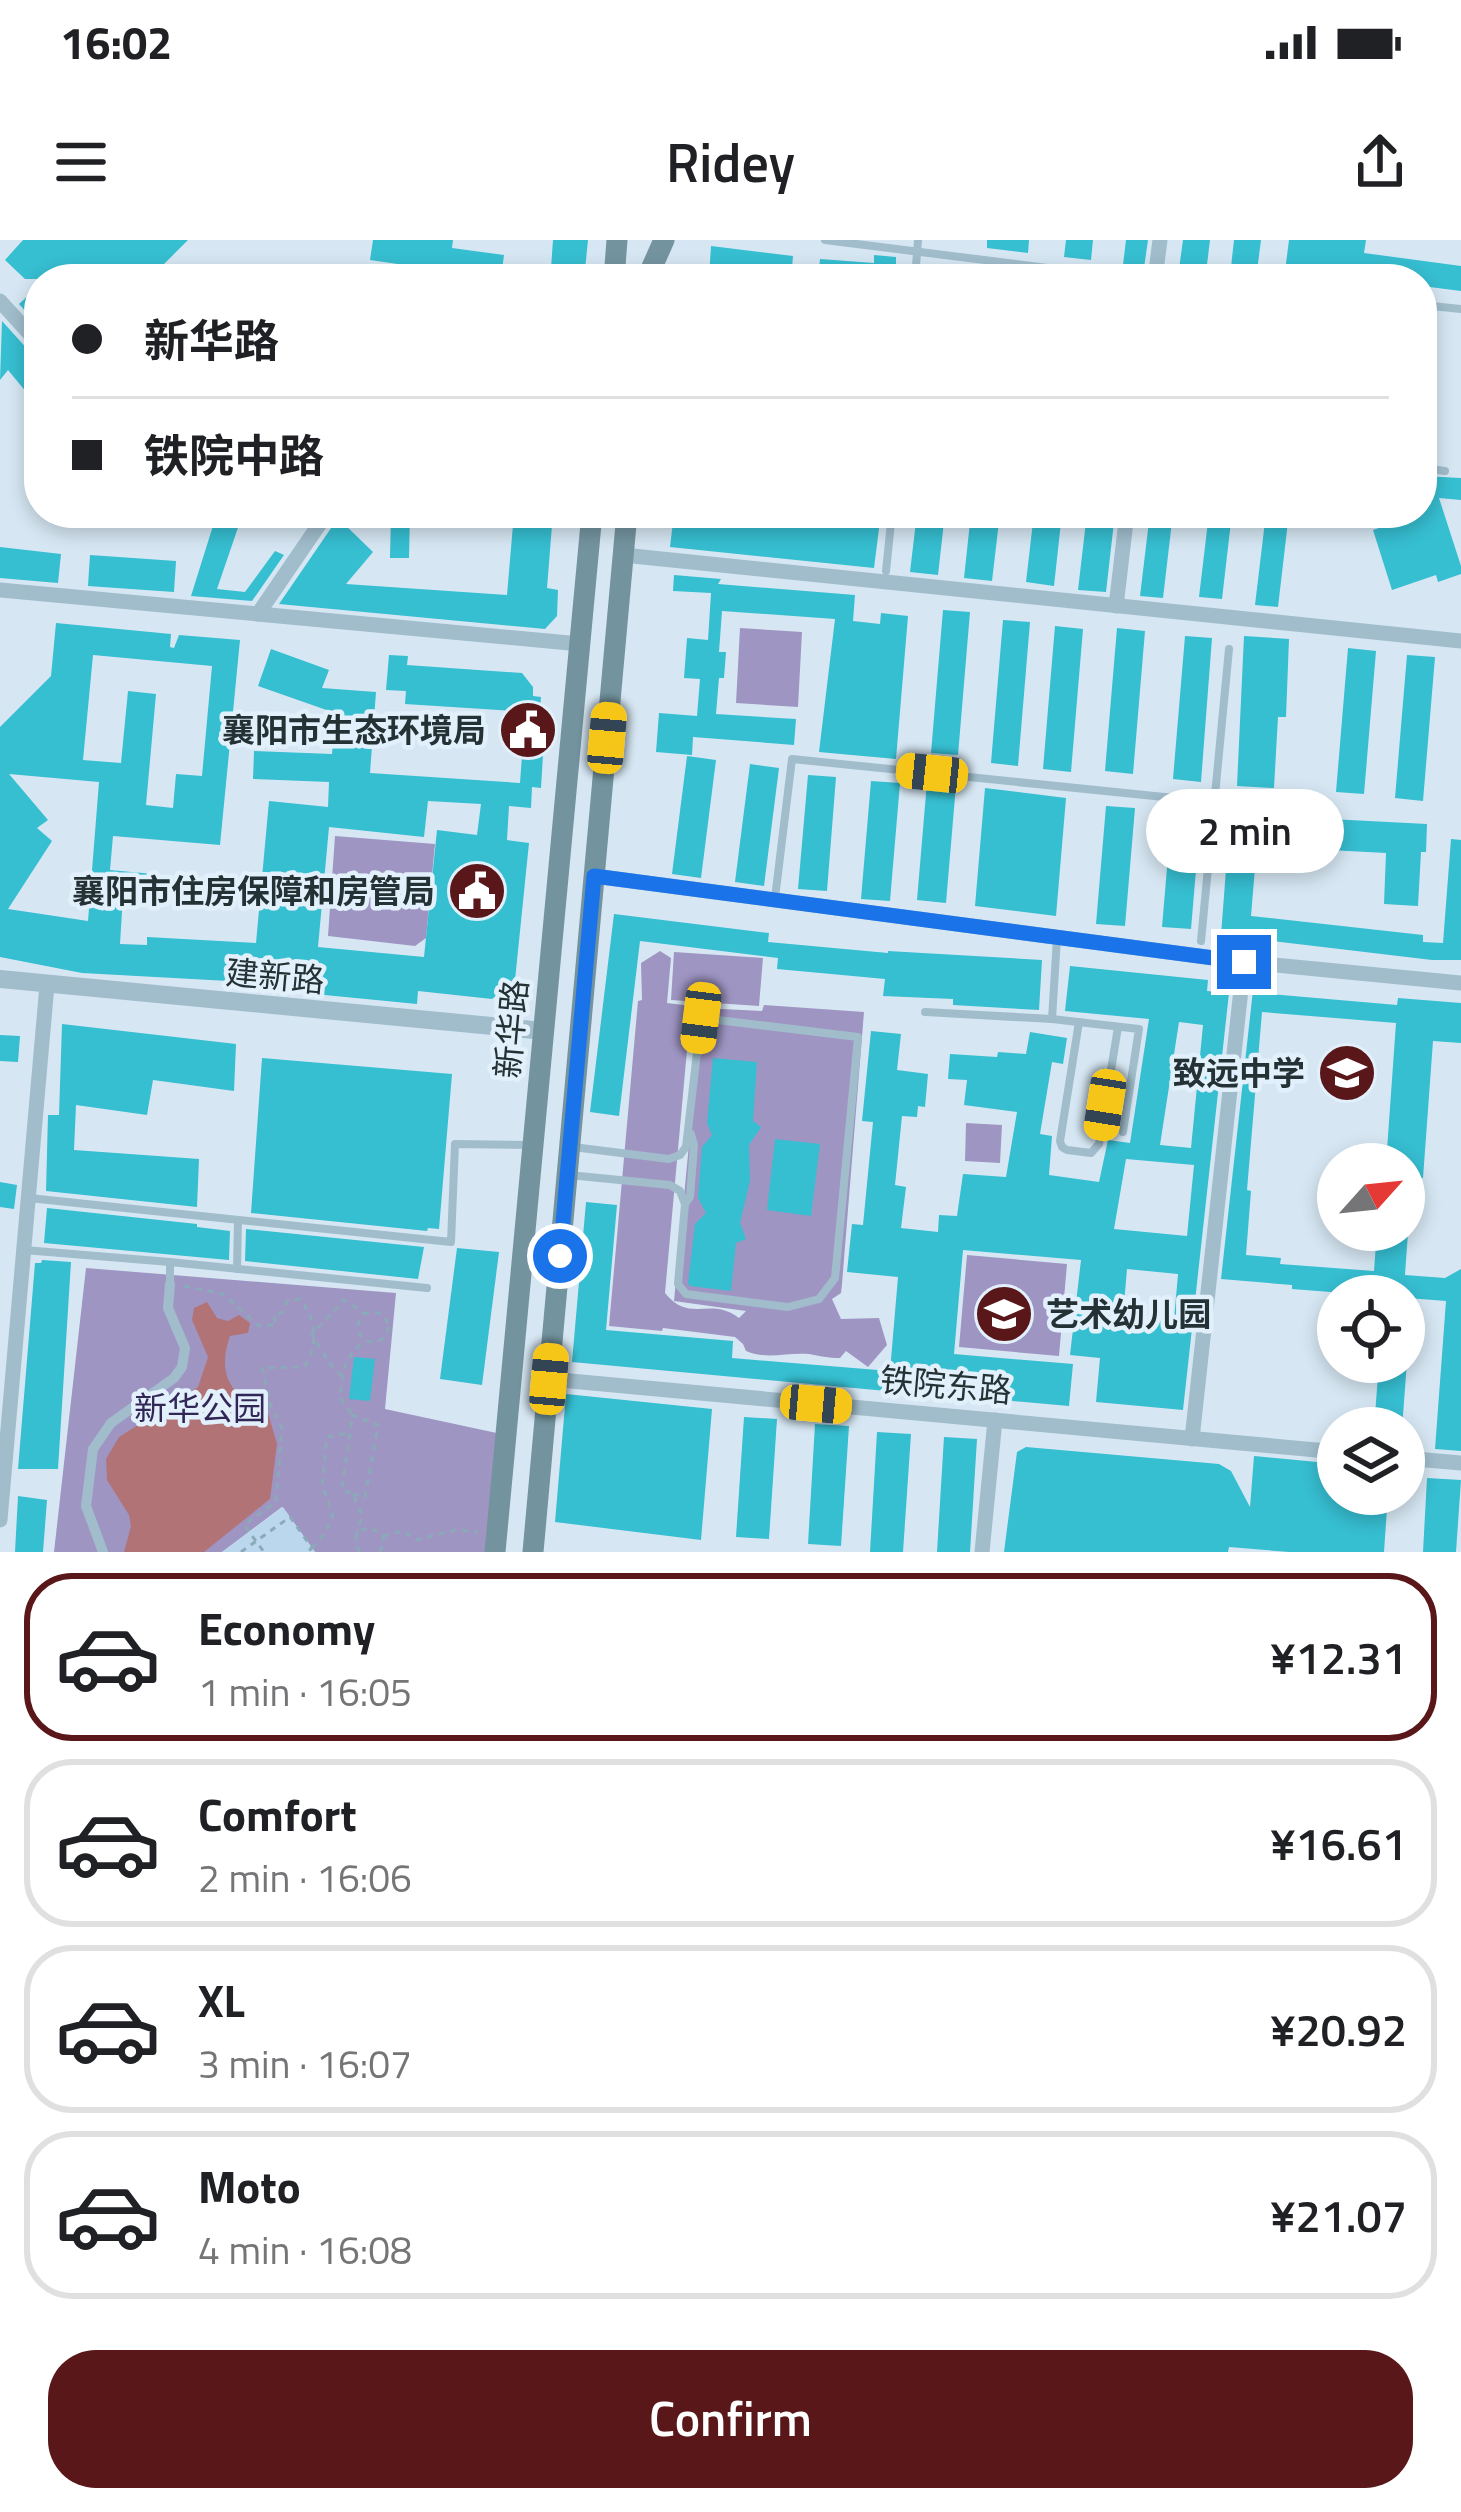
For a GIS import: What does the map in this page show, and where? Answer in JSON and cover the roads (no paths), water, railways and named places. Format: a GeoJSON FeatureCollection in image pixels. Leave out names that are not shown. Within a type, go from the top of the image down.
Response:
{"type":"FeatureCollection","features":[{"type":"Feature","properties":{"kind":"main road","name":"新华路"},"geometry":{"type":"LineString","coordinates":[[496,1543],[591,528]]}},
{"type":"Feature","properties":{"kind":"main road","name":"新华路"},"geometry":{"type":"LineString","coordinates":[[533,1552],[626,528]]}},
{"type":"Feature","properties":{"kind":"street"},"geometry":{"type":"LineString","coordinates":[[0,301],[24,327]]}},
{"type":"Feature","properties":{"kind":"street"},"geometry":{"type":"LineString","coordinates":[[258,614],[317,528]]}},
{"type":"Feature","properties":{"kind":"street"},"geometry":{"type":"LineString","coordinates":[[1115,606],[1125,528]]}},
{"type":"Feature","properties":{"kind":"street"},"geometry":{"type":"LineString","coordinates":[[623,555],[1461,641]]}},
{"type":"Feature","properties":{"kind":"street"},"geometry":{"type":"LineString","coordinates":[[0,590],[580,644]]}},
{"type":"Feature","properties":{"kind":"street"},"geometry":{"type":"LineString","coordinates":[[594,876],[1244,962],[1461,983]]}},
{"type":"Feature","properties":{"kind":"street"},"geometry":{"type":"LineString","coordinates":[[1192,1438],[1244,962]]}},
{"type":"Feature","properties":{"kind":"street","name":"建新路"},"geometry":{"type":"LineString","coordinates":[[1,978],[544,1031]]}},
{"type":"Feature","properties":{"kind":"street"},"geometry":{"type":"LineString","coordinates":[[0,1520],[47,985]]}},
{"type":"Feature","properties":{"kind":"street"},"geometry":{"type":"LineString","coordinates":[[103,1552],[86,1506],[93,1448],[111,1423],[174,1378],[182,1366],[185,1348],[168,1309],[170,1284]]}},
{"type":"Feature","properties":{"kind":"street","name":"铁院东路"},"geometry":{"type":"LineString","coordinates":[[549,1379],[1317,1450]]}},
{"type":"Feature","properties":{"kind":"street"},"geometry":{"type":"LineString","coordinates":[[982,1552],[994,1420]]}},
{"type":"Feature","properties":{"kind":"street"},"geometry":{"type":"LineString","coordinates":[[1425,1460],[1461,1463]]}},
{"type":"Feature","properties":{"kind":"lane"},"geometry":{"type":"LineString","coordinates":[[825,240],[1014,264]]}},
{"type":"Feature","properties":{"kind":"lane"},"geometry":{"type":"LineString","coordinates":[[916,264],[918,240]]}},
{"type":"Feature","properties":{"kind":"lane"},"geometry":{"type":"LineString","coordinates":[[1437,470],[1445,471]]}},
{"type":"Feature","properties":{"kind":"lane"},"geometry":{"type":"LineString","coordinates":[[886,571],[890,528]]}},
{"type":"Feature","properties":{"kind":"lane"},"geometry":{"type":"LineString","coordinates":[[1201,940],[1229,650]]}},
{"type":"Feature","properties":{"kind":"lane"},"geometry":{"type":"LineString","coordinates":[[775,900],[792,759],[1213,802]]}},
{"type":"Feature","properties":{"kind":"lane"},"geometry":{"type":"LineString","coordinates":[[1052,1018],[1057,937]]}},
{"type":"Feature","properties":{"kind":"lane"},"geometry":{"type":"LineString","coordinates":[[925,1012],[1052,1018],[1139,1029],[1123,1132]]}},
{"type":"Feature","properties":{"kind":"lane"},"geometry":{"type":"LineString","coordinates":[[567,1174],[670,1185],[680,1192],[685,1204],[679,1284],[686,1294],[788,1307],[819,1298],[835,1278],[857,1037],[701,1018],[686,1147],[680,1155],[669,1159],[570,1147]]}},
{"type":"Feature","properties":{"kind":"lane"},"geometry":{"type":"LineString","coordinates":[[1079,1022],[1060,1141],[1066,1150],[1091,1153],[1099,1144],[1118,1027]]}},
{"type":"Feature","properties":{"kind":"lane"},"geometry":{"type":"LineString","coordinates":[[685,1204],[690,1197],[694,1145],[688,1127]]}},
{"type":"Feature","properties":{"kind":"lane"},"geometry":{"type":"LineString","coordinates":[[28,1198],[451,1242],[455,1144],[533,1145]]}},
{"type":"Feature","properties":{"kind":"lane"},"geometry":{"type":"LineString","coordinates":[[237,1269],[238,1220]]}},
{"type":"Feature","properties":{"kind":"lane"},"geometry":{"type":"LineString","coordinates":[[24,1250],[427,1288]]}},
{"type":"Feature","properties":{"kind":"lane"},"geometry":{"type":"LineString","coordinates":[[170,1262],[170,1284]]}},
{"type":"Feature","properties":{"kind":"place","name":"襄阳市生态环境局"},"geometry":{"type":"Point","coordinates":[528,730]}},
{"type":"Feature","properties":{"kind":"place","name":"襄阳市住房保障和房管局"},"geometry":{"type":"Point","coordinates":[477,891]}},
{"type":"Feature","properties":{"kind":"place","name":"致远中学"},"geometry":{"type":"Point","coordinates":[1347,1073]}},
{"type":"Feature","properties":{"kind":"place","name":"艺术幼儿园"},"geometry":{"type":"Point","coordinates":[1004,1314]}},
{"type":"Feature","properties":{"kind":"park label","name":"新华公园"},"geometry":{"type":"Point","coordinates":[200,1408]}}]}
